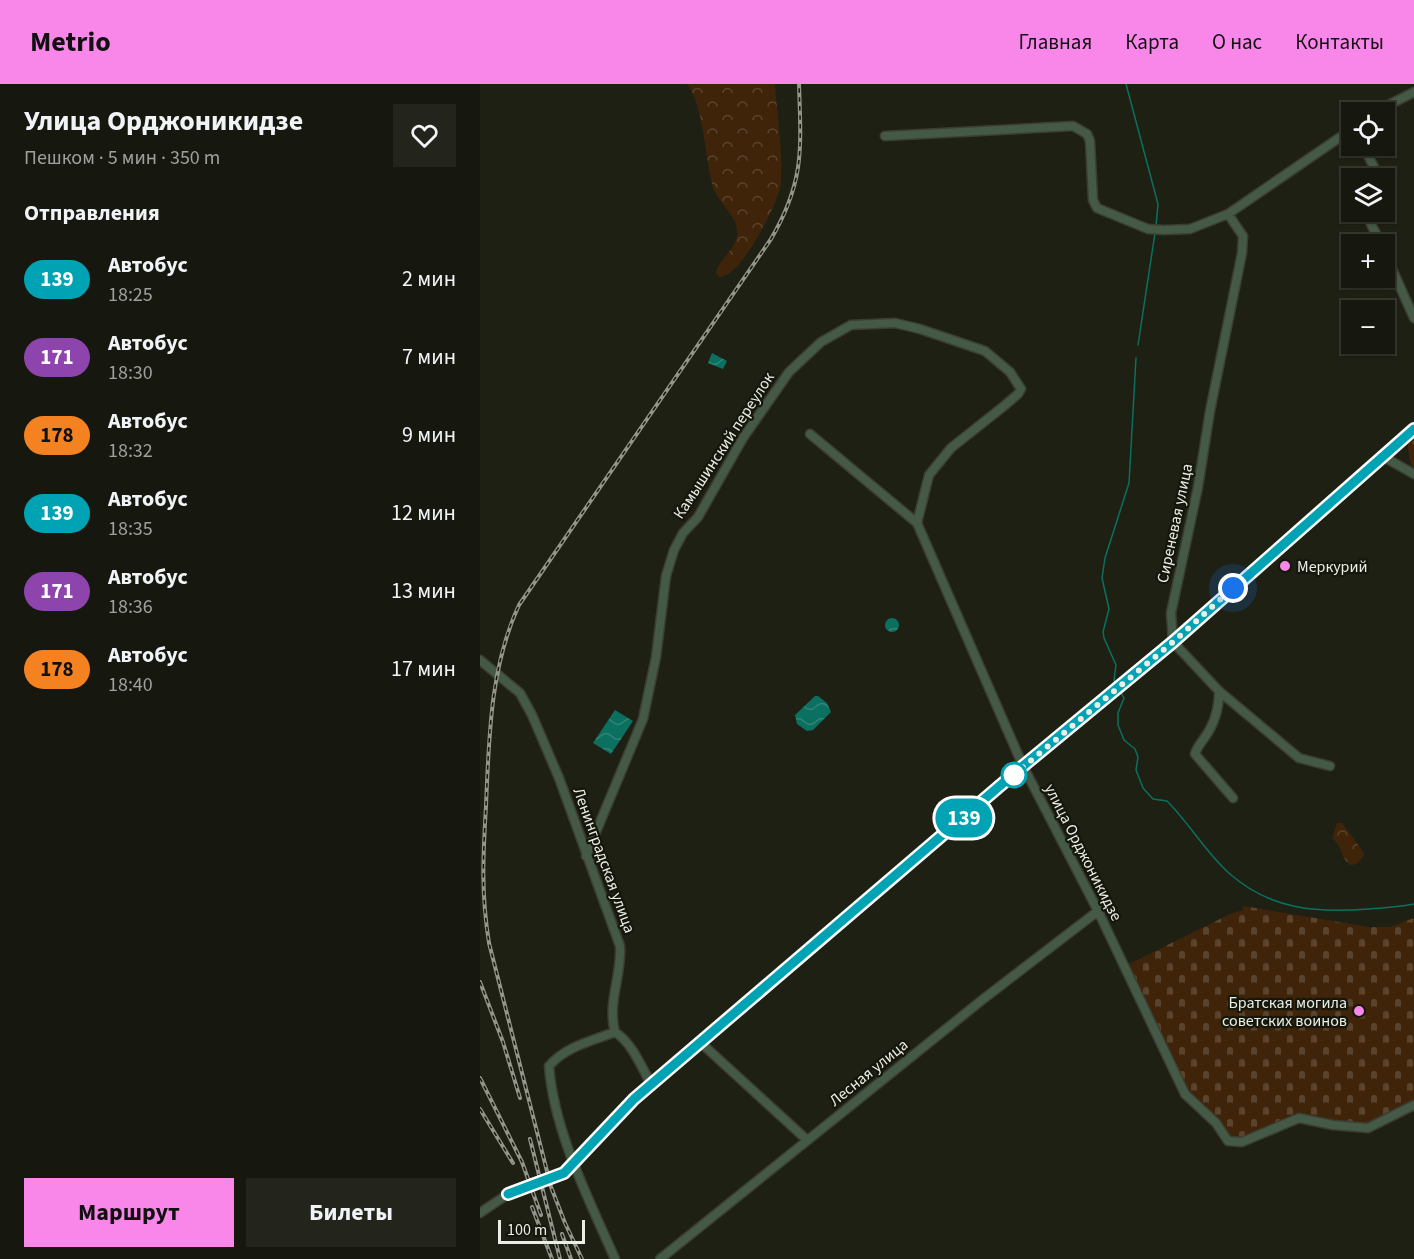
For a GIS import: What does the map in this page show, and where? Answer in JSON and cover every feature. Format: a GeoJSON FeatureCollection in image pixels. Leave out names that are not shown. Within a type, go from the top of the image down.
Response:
{"type":"FeatureCollection","features":[{"type":"Feature","properties":{"kind":"street"},"geometry":{"type":"LineString","coordinates":[[1394,102],[1414,92]]}},
{"type":"Feature","properties":{"kind":"street"},"geometry":{"type":"LineString","coordinates":[[885,136],[1073,126],[1086,134],[1090,141],[1093,200],[1097,208],[1148,229],[1164,230],[1190,229],[1228,214],[1341,137]]}},
{"type":"Feature","properties":{"kind":"street","name":"Сиреневая улица"},"geometry":{"type":"LineString","coordinates":[[1173,642],[1171,613],[1198,487],[1210,411],[1242,254],[1243,236],[1228,214]]}},
{"type":"Feature","properties":{"kind":"street"},"geometry":{"type":"LineString","coordinates":[[1395,276],[1414,318]]}},
{"type":"Feature","properties":{"kind":"street","name":"Камышинский переулок"},"geometry":{"type":"LineString","coordinates":[[586,856],[643,719],[656,657],[666,576],[674,550],[683,533],[698,518],[743,438],[789,372],[821,342],[852,325],[895,323],[985,351],[1010,372],[1021,389],[1011,400],[951,448],[929,475],[917,523]]}},
{"type":"Feature","properties":{"kind":"street"},"geometry":{"type":"LineString","coordinates":[[480,1213],[508,1194],[564,1173],[651,1084],[1023,766],[1173,642],[1414,429]]}},
{"type":"Feature","properties":{"kind":"street"},"geometry":{"type":"LineString","coordinates":[[810,434],[917,523]]}},
{"type":"Feature","properties":{"kind":"street"},"geometry":{"type":"LineString","coordinates":[[1382,456],[1414,474]]}},
{"type":"Feature","properties":{"kind":"street","name":"улица Орджоникидзе"},"geometry":{"type":"LineString","coordinates":[[917,523],[1023,766],[1098,911],[1185,1094],[1216,1123],[1228,1141],[1235,1143],[1299,1118],[1333,1125],[1368,1128],[1414,1105]]}},
{"type":"Feature","properties":{"kind":"street"},"geometry":{"type":"LineString","coordinates":[[1173,642],[1219,691],[1299,758],[1330,766]]}},
{"type":"Feature","properties":{"kind":"street","name":"Ленинградская улица"},"geometry":{"type":"LineString","coordinates":[[480,660],[520,693],[527,705],[559,778],[620,946],[619,973],[612,1002],[611,1019],[615,1032]]}},
{"type":"Feature","properties":{"kind":"street"},"geometry":{"type":"LineString","coordinates":[[1219,691],[1216,715],[1209,731],[1196,750],[1198,758],[1233,798]]}},
{"type":"Feature","properties":{"kind":"street","name":"Лесная улица"},"geometry":{"type":"LineString","coordinates":[[660,1259],[982,999],[1098,911]]}},
{"type":"Feature","properties":{"kind":"street"},"geometry":{"type":"LineString","coordinates":[[615,1259],[569,1148],[550,1087],[549,1066],[558,1056],[568,1050],[615,1032],[623,1037],[651,1084]]}},
{"type":"Feature","properties":{"kind":"street"},"geometry":{"type":"LineString","coordinates":[[700,1043],[807,1140]]}},
{"type":"Feature","properties":{"kind":"green space"},"geometry":{"type":"Polygon","coordinates":[[[687,84],[775,84],[781,159],[779,191],[768,218],[743,259],[728,274],[719,277],[716,273],[720,263],[735,242],[737,230],[736,224],[713,187],[701,119],[693,94],[687,84]]]}},
{"type":"Feature","properties":{"kind":"green space"},"geometry":{"type":"Polygon","coordinates":[[[1414,429],[1414,474],[1409,454],[1408,434],[1414,429]]]}},
{"type":"Feature","properties":{"kind":"green space"},"geometry":{"type":"Polygon","coordinates":[[[1337,823],[1342,823],[1364,853],[1361,860],[1355,864],[1350,865],[1346,861],[1339,845],[1332,838],[1337,823]]]}},
{"type":"Feature","properties":{"kind":"green space"},"geometry":{"type":"Polygon","coordinates":[[[1243,906],[1369,927],[1390,927],[1414,918],[1414,1105],[1368,1128],[1299,1118],[1235,1143],[1185,1094],[1123,967],[1230,914],[1243,910],[1243,906]]]}},
{"type":"Feature","properties":{"kind":"water"},"geometry":{"type":"Polygon","coordinates":[[[712,353],[727,361],[723,369],[708,363],[712,353]]]}},
{"type":"Feature","properties":{"kind":"water"},"geometry":{"type":"Polygon","coordinates":[[[892,618],[897,620],[899,625],[897,630],[892,632],[887,630],[885,625],[887,620],[892,618]]]}},
{"type":"Feature","properties":{"kind":"water"},"geometry":{"type":"Polygon","coordinates":[[[815,696],[827,703],[831,712],[813,730],[807,731],[797,724],[795,715],[815,696]]]}},
{"type":"Feature","properties":{"kind":"water"},"geometry":{"type":"Polygon","coordinates":[[[615,710],[633,721],[611,754],[593,743],[615,710]]]}},
{"type":"Feature","properties":{"kind":"waterway"},"geometry":{"type":"LineString","coordinates":[[1126,84],[1158,204],[1156,226]]}},
{"type":"Feature","properties":{"kind":"waterway"},"geometry":{"type":"LineString","coordinates":[[1138,345],[1155,233]]}},
{"type":"Feature","properties":{"kind":"waterway"},"geometry":{"type":"LineString","coordinates":[[1116,686],[1114,680],[1116,665],[1103,632],[1109,609],[1102,578],[1105,558],[1129,483],[1136,358]]}},
{"type":"Feature","properties":{"kind":"waterway"},"geometry":{"type":"LineString","coordinates":[[1119,689],[1124,698],[1118,713],[1118,725],[1124,740],[1135,749],[1138,757],[1136,770],[1143,788],[1153,799],[1167,801],[1221,866],[1246,886],[1278,902],[1313,909],[1349,910],[1414,904]]}},
{"type":"Feature","properties":{"kind":"railway"},"geometry":{"type":"LineString","coordinates":[[582,1259],[551,1187],[489,943],[485,908],[484,858],[488,755],[497,678],[509,629],[519,605],[771,239],[782,218],[790,199],[798,164],[799,84]]}},
{"type":"Feature","properties":{"kind":"railway"},"geometry":{"type":"LineString","coordinates":[[480,982],[503,1042],[520,1098]]}},
{"type":"Feature","properties":{"kind":"railway"},"geometry":{"type":"LineString","coordinates":[[480,1078],[522,1162],[541,1215]]}},
{"type":"Feature","properties":{"kind":"railway"},"geometry":{"type":"LineString","coordinates":[[480,1109],[513,1163]]}},
{"type":"Feature","properties":{"kind":"railway"},"geometry":{"type":"LineString","coordinates":[[530,1139],[560,1259]]}},
{"type":"Feature","properties":{"kind":"railway"},"geometry":{"type":"LineString","coordinates":[[532,1207],[552,1259]]}},
{"type":"Feature","properties":{"kind":"railway"},"geometry":{"type":"LineString","coordinates":[[562,1234],[571,1259]]}},
{"type":"Feature","properties":{"kind":"bus line","name":"139"},"geometry":{"type":"LineString","coordinates":[[508,1194],[564,1173],[634,1099],[1023,766],[1173,642],[1414,429]]}},
{"type":"Feature","properties":{"kind":"place","name":"Меркурий"},"geometry":{"type":"Point","coordinates":[1285,566]}},
{"type":"Feature","properties":{"kind":"place","name":"Братская могила советских воинов"},"geometry":{"type":"Point","coordinates":[1359,1011]}},
{"type":"Feature","properties":{"kind":"route"},"geometry":{"type":"LineString","coordinates":[[1014,775],[1010,778],[1173,642],[1233,588]]}}]}
